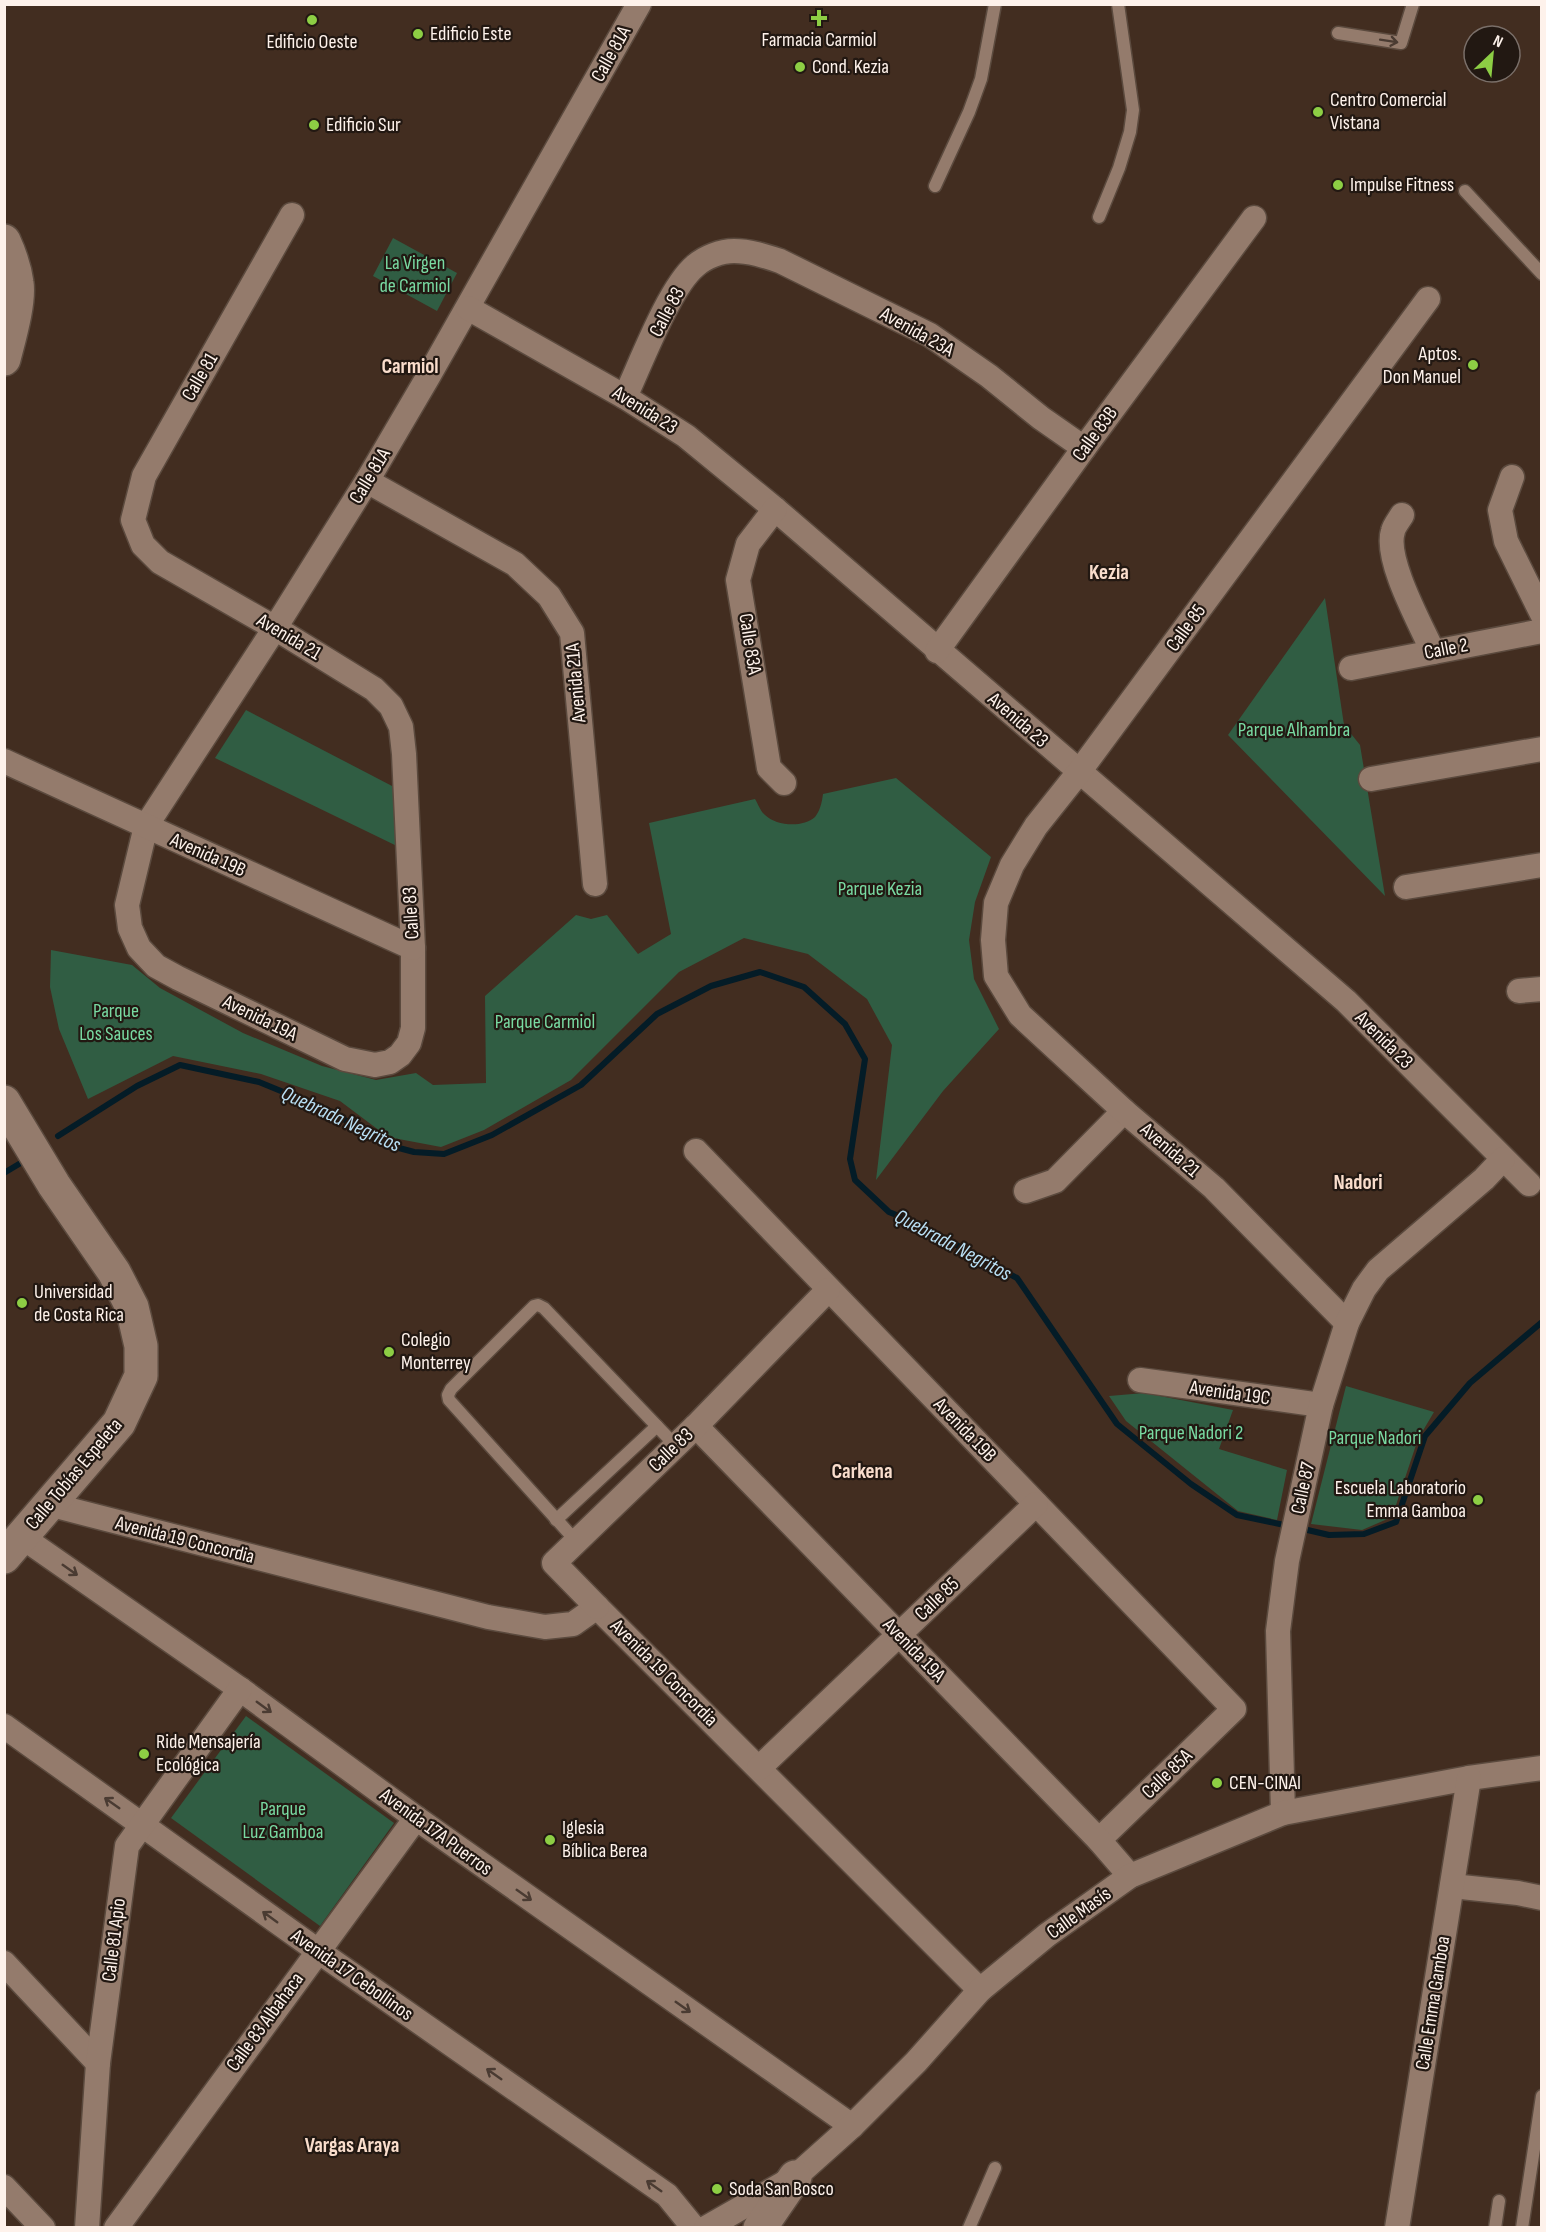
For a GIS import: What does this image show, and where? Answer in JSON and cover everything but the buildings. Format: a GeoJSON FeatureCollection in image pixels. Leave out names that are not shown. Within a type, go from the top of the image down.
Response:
{"type":"FeatureCollection","features":[{"type":"Feature","properties":{"kind":"street","name":"Calle 81A"},"geometry":{"type":"LineString","coordinates":[[139,948],[129,928],[127,905],[146,826],[275,628],[367,481],[468,308],[639,4]]}},
{"type":"Feature","properties":{"kind":"street","name":"Calle 81"},"geometry":{"type":"LineString","coordinates":[[142,546],[134,520],[144,476],[292,215]]}},
{"type":"Feature","properties":{"kind":"street","name":"Calle 83B"},"geometry":{"type":"LineString","coordinates":[[937,651],[1254,218]]}},
{"type":"Feature","properties":{"kind":"street"},"geometry":{"type":"LineString","coordinates":[[4,241],[18,285],[12,329],[4,359]]}},
{"type":"Feature","properties":{"kind":"street","name":"Avenida 23A"},"geometry":{"type":"LineString","coordinates":[[732,251],[754,253],[780,261],[930,335],[989,376],[1041,418],[1084,448]]}},
{"type":"Feature","properties":{"kind":"street","name":"Calle 83"},"geometry":{"type":"LineString","coordinates":[[625,397],[677,288],[695,266],[712,256],[732,251]]}},
{"type":"Feature","properties":{"kind":"street","name":"Calle 85"},"geometry":{"type":"LineString","coordinates":[[996,976],[993,940],[996,903],[1012,866],[1036,826],[1079,772],[1428,299]]}},
{"type":"Feature","properties":{"kind":"street","name":"Avenida 23"},"geometry":{"type":"LineString","coordinates":[[468,308],[625,397],[686,436],[1346,1001],[1529,1184]]}},
{"type":"Feature","properties":{"kind":"street"},"geometry":{"type":"LineString","coordinates":[[1512,477],[1500,510],[1506,541],[1542,614]]}},
{"type":"Feature","properties":{"kind":"street","name":"Avenida 21A"},"geometry":{"type":"LineString","coordinates":[[367,481],[515,564],[549,596],[572,633],[595,884]]}},
{"type":"Feature","properties":{"kind":"street","name":"Calle 83A"},"geometry":{"type":"LineString","coordinates":[[774,509],[748,544],[738,580],[769,768],[784,783]]}},
{"type":"Feature","properties":{"kind":"street"},"geometry":{"type":"LineString","coordinates":[[1402,515],[1393,531],[1391,546],[1398,573],[1433,652]]}},
{"type":"Feature","properties":{"kind":"street","name":"Avenida 21"},"geometry":{"type":"LineString","coordinates":[[142,546],[160,562],[374,688],[391,706],[401,728],[404,754]]}},
{"type":"Feature","properties":{"kind":"street","name":"Calle 2"},"geometry":{"type":"LineString","coordinates":[[1350,668],[1542,631]]}},
{"type":"Feature","properties":{"kind":"street"},"geometry":{"type":"LineString","coordinates":[[1371,779],[1542,749]]}},
{"type":"Feature","properties":{"kind":"street","name":"Calle 83"},"geometry":{"type":"LineString","coordinates":[[390,1062],[400,1055],[409,1043],[413,1028],[413,948],[404,754]]}},
{"type":"Feature","properties":{"kind":"street","name":"Avenida 19B"},"geometry":{"type":"LineString","coordinates":[[4,761],[413,948]]}},
{"type":"Feature","properties":{"kind":"street"},"geometry":{"type":"LineString","coordinates":[[1406,887],[1542,865]]}},
{"type":"Feature","properties":{"kind":"street","name":"Avenida 19A"},"geometry":{"type":"LineString","coordinates":[[139,948],[156,966],[178,978],[345,1059],[375,1065],[390,1062]]}},
{"type":"Feature","properties":{"kind":"street","name":"Avenida 21"},"geometry":{"type":"LineString","coordinates":[[996,976],[1020,1015],[1124,1111],[1214,1188],[1347,1323]]}},
{"type":"Feature","properties":{"kind":"street","name":"Calle Tobías Espeleta"},"geometry":{"type":"LineString","coordinates":[[4,1102],[60,1193],[114,1272],[132,1307],[141,1346],[141,1376],[119,1423],[13,1547]]}},
{"type":"Feature","properties":{"kind":"street"},"geometry":{"type":"LineString","coordinates":[[1026,1191],[1055,1181],[1124,1111]]}},
{"type":"Feature","properties":{"kind":"street","name":"Avenida 19B"},"geometry":{"type":"LineString","coordinates":[[696,1150],[828,1290],[1234,1709]]}},
{"type":"Feature","properties":{"kind":"street","name":"Calle 87"},"geometry":{"type":"LineString","coordinates":[[1283,1814],[1278,1631],[1287,1561],[1321,1405],[1347,1323],[1364,1289],[1378,1270],[1484,1179],[1503,1159]]}},
{"type":"Feature","properties":{"kind":"street","name":"Calle 83"},"geometry":{"type":"LineString","coordinates":[[597,1607],[554,1563],[696,1426],[828,1290]]}},
{"type":"Feature","properties":{"kind":"street","name":"Avenida 19C"},"geometry":{"type":"LineString","coordinates":[[1140,1380],[1321,1405]]}},
{"type":"Feature","properties":{"kind":"street","name":"Avenida 19A"},"geometry":{"type":"LineString","coordinates":[[696,1426],[1099,1840],[1130,1876]]}},
{"type":"Feature","properties":{"kind":"street","name":"Avenida 19 Concordia"},"geometry":{"type":"LineString","coordinates":[[48,1504],[488,1617],[545,1627],[573,1624],[597,1607],[980,1990]]}},
{"type":"Feature","properties":{"kind":"street","name":"Calle 85"},"geometry":{"type":"LineString","coordinates":[[759,1768],[1036,1504]]}},
{"type":"Feature","properties":{"kind":"street","name":"Avenida 17A Puerros"},"geometry":{"type":"LineString","coordinates":[[13,1547],[240,1689],[416,1818],[852,2126]]}},
{"type":"Feature","properties":{"kind":"street","name":"Calle 81 Apio"},"geometry":{"type":"LineString","coordinates":[[87,2228],[98,2063],[127,1846],[240,1689]]}},
{"type":"Feature","properties":{"kind":"street","name":"Calle 85A"},"geometry":{"type":"LineString","coordinates":[[1099,1840],[1234,1709]]}},
{"type":"Feature","properties":{"kind":"street","name":"Avenida 17 Cebollinos"},"geometry":{"type":"LineString","coordinates":[[4,1726],[318,1951],[666,2195],[694,2228]]}},
{"type":"Feature","properties":{"kind":"street","name":"Calle Masís"},"geometry":{"type":"LineString","coordinates":[[706,2228],[795,2178],[852,2126],[916,2062],[980,1990],[1047,1935],[1130,1876],[1283,1814],[1469,1778],[1542,1768]]}},
{"type":"Feature","properties":{"kind":"street","name":"Calle Emma Gamboa"},"geometry":{"type":"LineString","coordinates":[[1397,2228],[1469,1778]]}},
{"type":"Feature","properties":{"kind":"street","name":"Calle 83 Albahaca"},"geometry":{"type":"LineString","coordinates":[[116,2228],[416,1818]]}},
{"type":"Feature","properties":{"kind":"street"},"geometry":{"type":"LineString","coordinates":[[1452,1886],[1542,1898]]}},
{"type":"Feature","properties":{"kind":"street"},"geometry":{"type":"LineString","coordinates":[[4,1963],[98,2063]]}},
{"type":"Feature","properties":{"kind":"street"},"geometry":{"type":"LineString","coordinates":[[760,2228],[795,2178]]}},
{"type":"Feature","properties":{"kind":"street"},"geometry":{"type":"LineString","coordinates":[[4,2187],[43,2228]]}},
{"type":"Feature","properties":{"kind":"lane"},"geometry":{"type":"LineString","coordinates":[[935,186],[969,112],[981,79],[995,4]]}},
{"type":"Feature","properties":{"kind":"lane"},"geometry":{"type":"LineString","coordinates":[[1099,217],[1119,168],[1130,132],[1133,110],[1118,4]]}},
{"type":"Feature","properties":{"kind":"lane"},"geometry":{"type":"LineString","coordinates":[[1338,33],[1401,43],[1413,4]]}},
{"type":"Feature","properties":{"kind":"lane"},"geometry":{"type":"LineString","coordinates":[[1465,191],[1542,274]]}},
{"type":"Feature","properties":{"kind":"lane"},"geometry":{"type":"LineString","coordinates":[[576,1541],[449,1400],[448,1395],[451,1389],[534,1306],[544,1308],[675,1445]]}},
{"type":"Feature","properties":{"kind":"lane"},"geometry":{"type":"LineString","coordinates":[[556,1520],[657,1426]]}},
{"type":"Feature","properties":{"kind":"lane"},"geometry":{"type":"LineString","coordinates":[[1522,2228],[1542,2096]]}},
{"type":"Feature","properties":{"kind":"lane"},"geometry":{"type":"LineString","coordinates":[[969,2228],[995,2168]]}},
{"type":"Feature","properties":{"kind":"lane"},"geometry":{"type":"LineString","coordinates":[[1495,2228],[1499,2201]]}},
{"type":"Feature","properties":{"kind":"green space","name":"La Virgen de Carmiol"},"geometry":{"type":"Polygon","coordinates":[[[393,238],[457,273],[437,311],[373,276],[393,238]]]}},
{"type":"Feature","properties":{"kind":"green space","name":"Parque Alhambra"},"geometry":{"type":"Polygon","coordinates":[[[1325,598],[1344,725],[1360,745],[1385,896],[1228,735],[1325,598]]]}},
{"type":"Feature","properties":{"kind":"green space"},"geometry":{"type":"Polygon","coordinates":[[[246,710],[394,787],[399,847],[215,758],[246,710]]]}},
{"type":"Feature","properties":{"kind":"green space"},"geometry":{"type":"Polygon","coordinates":[[[896,778],[991,857],[975,902],[969,940],[974,979],[999,1029],[943,1091],[876,1180],[892,1045],[867,999],[808,954],[744,938],[679,972],[571,1080],[484,1130],[441,1147],[388,1137],[340,1101],[261,1074],[173,1056],[88,1099],[59,1029],[50,987],[51,950],[132,965],[160,988],[243,1033],[322,1066],[376,1080],[416,1073],[433,1085],[486,1083],[485,996],[576,915],[591,919],[607,915],[638,954],[671,934],[649,823],[755,799],[762,812],[776,822],[804,823],[817,815],[823,794],[896,778]]]}},
{"type":"Feature","properties":{"kind":"green space","name":"Parque Nadori"},"geometry":{"type":"Polygon","coordinates":[[[1346,1386],[1434,1412],[1418,1439],[1392,1517],[1362,1530],[1311,1524],[1346,1386]]]}},
{"type":"Feature","properties":{"kind":"green space","name":"Parque Nadori 2"},"geometry":{"type":"Polygon","coordinates":[[[1144,1393],[1233,1410],[1219,1449],[1287,1470],[1277,1520],[1238,1511],[1126,1421],[1109,1396],[1144,1393]]]}},
{"type":"Feature","properties":{"kind":"green space","name":"Parque Luz Gamboa"},"geometry":{"type":"Polygon","coordinates":[[[246,1716],[394,1823],[320,1926],[171,1818],[246,1716]]]}},
{"type":"Feature","properties":{"kind":"waterway","name":"Quebrada Negritos"},"geometry":{"type":"LineString","coordinates":[[58,1136],[137,1086],[180,1065],[259,1082],[332,1112],[384,1144],[414,1152],[444,1154],[492,1135],[581,1085],[657,1014],[711,986],[760,972],[804,987],[845,1024],[865,1059],[850,1159],[855,1180],[889,1212],[916,1223],[1017,1278],[1117,1424],[1191,1484],[1237,1515],[1289,1526]]}},
{"type":"Feature","properties":{"kind":"waterway","name":"Quebrada Negritos"},"geometry":{"type":"LineString","coordinates":[[4,1173],[19,1164]]}},
{"type":"Feature","properties":{"kind":"waterway","name":"Quebrada Negritos"},"geometry":{"type":"LineString","coordinates":[[1299,1528],[1329,1535],[1364,1534],[1396,1522],[1425,1436],[1470,1383],[1542,1322]]}},
{"type":"Feature","properties":{"kind":"place","name":"Farmacia Carmiol"},"geometry":{"type":"Point","coordinates":[819,18]}},
{"type":"Feature","properties":{"kind":"place","name":"Edificio Oeste"},"geometry":{"type":"Point","coordinates":[312,20]}},
{"type":"Feature","properties":{"kind":"place","name":"Edificio Este"},"geometry":{"type":"Point","coordinates":[418,34]}},
{"type":"Feature","properties":{"kind":"place","name":"Cond. Kezia"},"geometry":{"type":"Point","coordinates":[800,67]}},
{"type":"Feature","properties":{"kind":"place","name":"Centro Comercial Vistana"},"geometry":{"type":"Point","coordinates":[1318,112]}},
{"type":"Feature","properties":{"kind":"place","name":"Edificio Sur"},"geometry":{"type":"Point","coordinates":[314,125]}},
{"type":"Feature","properties":{"kind":"place","name":"Impulse Fitness"},"geometry":{"type":"Point","coordinates":[1338,185]}},
{"type":"Feature","properties":{"kind":"place","name":"Aptos. Don Manuel"},"geometry":{"type":"Point","coordinates":[1473,365]}},
{"type":"Feature","properties":{"kind":"place","name":"Universidad de Costa Rica"},"geometry":{"type":"Point","coordinates":[22,1303]}},
{"type":"Feature","properties":{"kind":"place","name":"Colegio Monterrey"},"geometry":{"type":"Point","coordinates":[389,1352]}},
{"type":"Feature","properties":{"kind":"place","name":"Escuela Laboratorio Emma Gamboa"},"geometry":{"type":"Point","coordinates":[1478,1500]}},
{"type":"Feature","properties":{"kind":"place","name":"Ride Mensajería Ecológica"},"geometry":{"type":"Point","coordinates":[144,1754]}},
{"type":"Feature","properties":{"kind":"place","name":"CEN-CINAI"},"geometry":{"type":"Point","coordinates":[1217,1783]}},
{"type":"Feature","properties":{"kind":"place","name":"Iglesia Bíblica Berea"},"geometry":{"type":"Point","coordinates":[550,1840]}},
{"type":"Feature","properties":{"kind":"place","name":"Soda San Bosco"},"geometry":{"type":"Point","coordinates":[717,2189]}},
{"type":"Feature","properties":{"kind":"district","name":"Carmiol"},"geometry":{"type":"Point","coordinates":[410,366]}},
{"type":"Feature","properties":{"kind":"district","name":"Kezia"},"geometry":{"type":"Point","coordinates":[1109,572]}},
{"type":"Feature","properties":{"kind":"district","name":"Nadori"},"geometry":{"type":"Point","coordinates":[1358,1182]}},
{"type":"Feature","properties":{"kind":"district","name":"Carkena"},"geometry":{"type":"Point","coordinates":[862,1471]}},
{"type":"Feature","properties":{"kind":"district","name":"Vargas Araya"},"geometry":{"type":"Point","coordinates":[352,2145]}},
{"type":"Feature","properties":{"kind":"park label","name":"Parque Kezia"},"geometry":{"type":"Point","coordinates":[880,889]}},
{"type":"Feature","properties":{"kind":"park label","name":"Parque Los Sauces"},"geometry":{"type":"Point","coordinates":[116,1022]}},
{"type":"Feature","properties":{"kind":"park label","name":"Parque Carmiol"},"geometry":{"type":"Point","coordinates":[545,1022]}}]}
